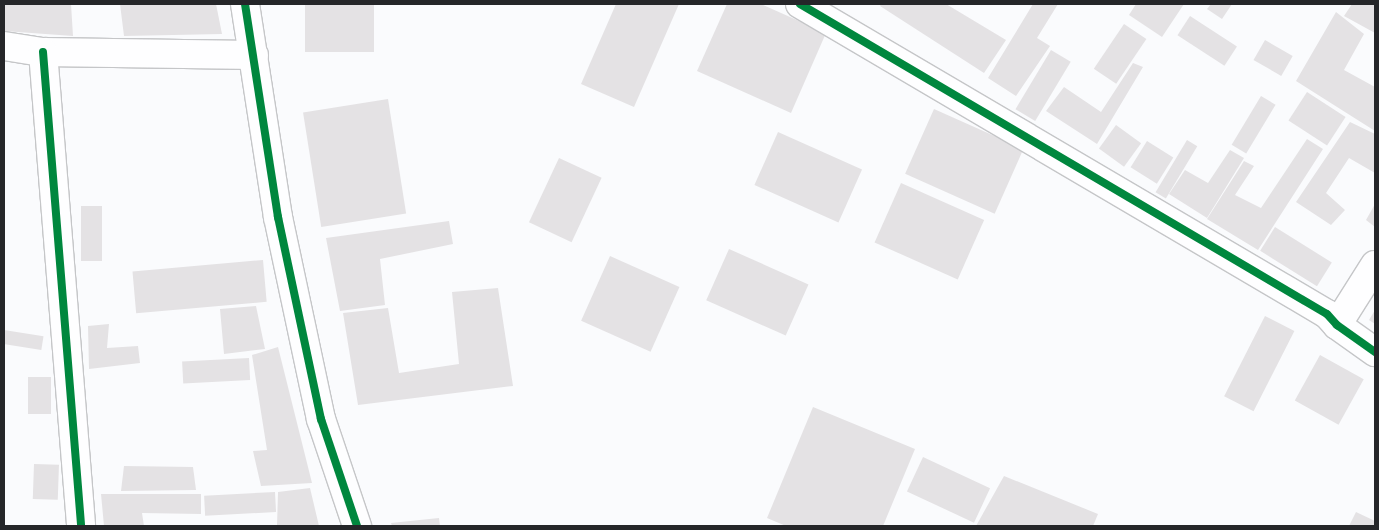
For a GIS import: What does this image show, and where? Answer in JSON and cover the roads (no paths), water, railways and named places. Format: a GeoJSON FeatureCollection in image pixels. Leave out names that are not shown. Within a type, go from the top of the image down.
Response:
{"type":"FeatureCollection","features":[{"type":"Feature","properties":{"kind":"street"},"geometry":{"type":"LineString","coordinates":[[245,4],[278,217],[321,419],[357,526]]}},
{"type":"Feature","properties":{"kind":"street"},"geometry":{"type":"LineString","coordinates":[[800,4],[1327,314],[1337,325],[1375,352]]}},
{"type":"Feature","properties":{"kind":"street"},"geometry":{"type":"LineString","coordinates":[[4,46],[43,52],[254,55]]}},
{"type":"Feature","properties":{"kind":"street"},"geometry":{"type":"LineString","coordinates":[[43,52],[81,526]]}},
{"type":"Feature","properties":{"kind":"street"},"geometry":{"type":"LineString","coordinates":[[1337,325],[1375,265]]}}]}
